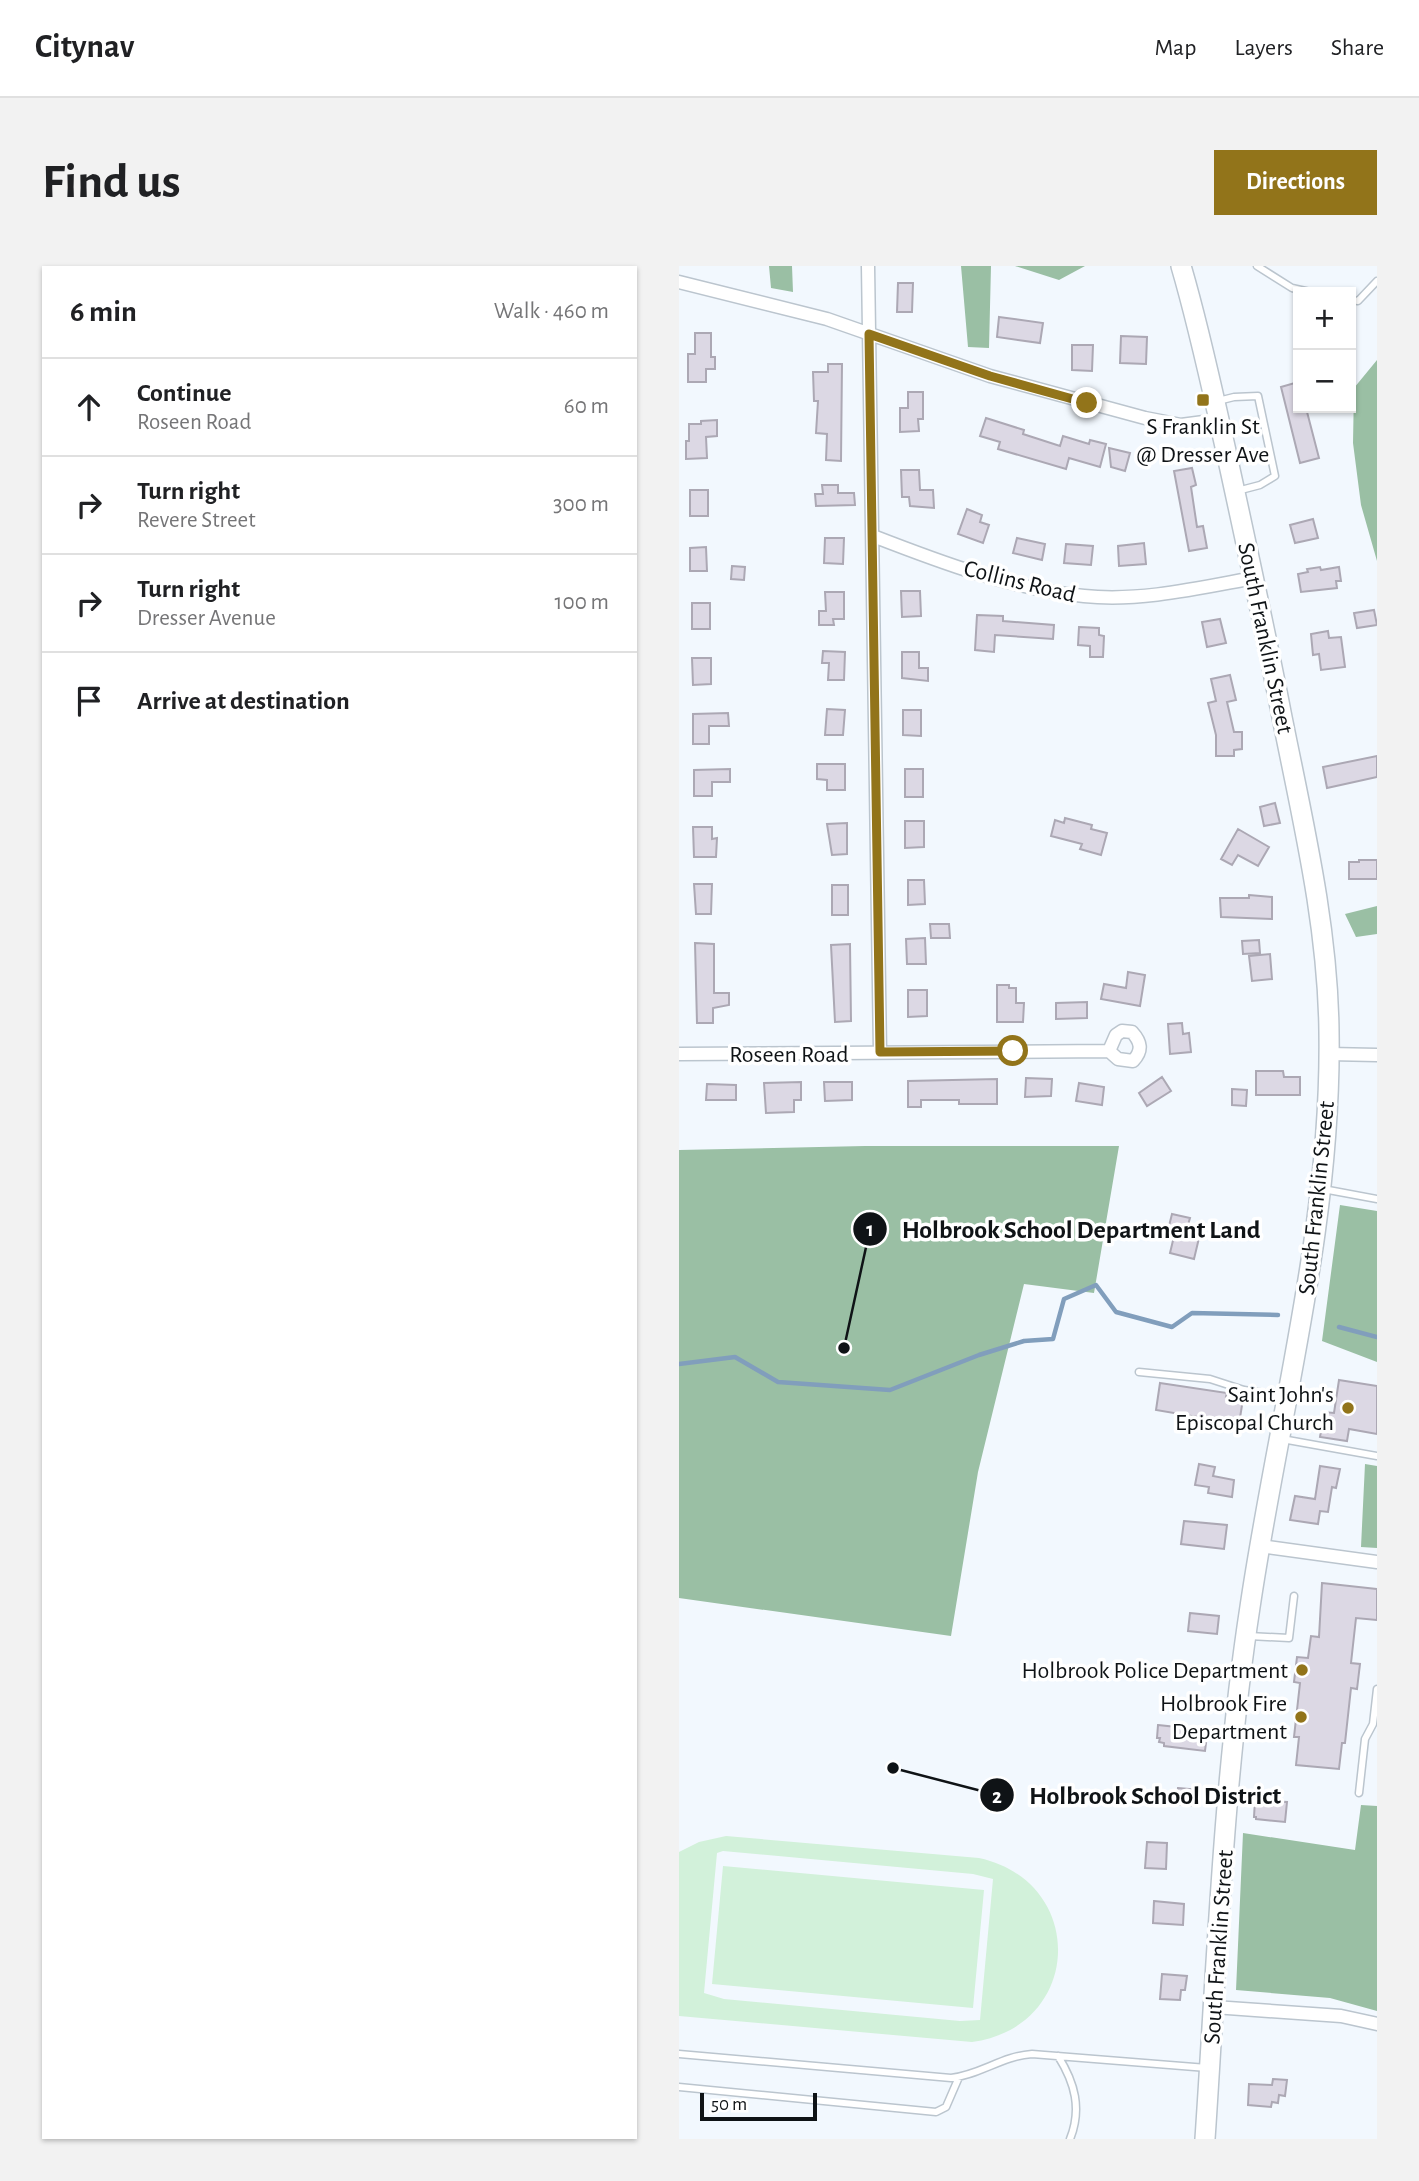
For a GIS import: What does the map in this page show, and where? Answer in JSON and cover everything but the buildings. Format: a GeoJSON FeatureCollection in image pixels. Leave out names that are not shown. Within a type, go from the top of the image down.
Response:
{"type":"FeatureCollection","features":[{"type":"Feature","properties":{"kind":"main road","name":"South Franklin Street"},"geometry":{"type":"LineString","coordinates":[[1182,266],[1254,578],[1318,908],[1327,989],[1329,1054],[1327,1125],[1309,1283],[1260,1546],[1231,1754],[1205,2139]]}},
{"type":"Feature","properties":{"kind":"street"},"geometry":{"type":"LineString","coordinates":[[868,266],[880,1052]]}},
{"type":"Feature","properties":{"kind":"street"},"geometry":{"type":"LineString","coordinates":[[679,282],[827,320],[990,376],[1145,418],[1181,425],[1217,411]]}},
{"type":"Feature","properties":{"kind":"street","name":"Collins Road"},"geometry":{"type":"LineString","coordinates":[[873,536],[1009,582],[1086,597],[1178,592],[1254,578]]}},
{"type":"Feature","properties":{"kind":"street","name":"Roseen Road"},"geometry":{"type":"LineString","coordinates":[[679,1054],[1109,1051]]}},
{"type":"Feature","properties":{"kind":"street"},"geometry":{"type":"LineString","coordinates":[[1329,1054],[1377,1055]]}},
{"type":"Feature","properties":{"kind":"street"},"geometry":{"type":"LineString","coordinates":[[1260,1546],[1377,1562]]}},
{"type":"Feature","properties":{"kind":"street"},"geometry":{"type":"LineString","coordinates":[[1214,2007],[1341,2016],[1377,2024]]}},
{"type":"Feature","properties":{"kind":"lane"},"geometry":{"type":"LineString","coordinates":[[1257,266],[1293,288]]}},
{"type":"Feature","properties":{"kind":"lane"},"geometry":{"type":"LineString","coordinates":[[1356,301],[1377,281]]}},
{"type":"Feature","properties":{"kind":"lane"},"geometry":{"type":"LineString","coordinates":[[1217,411],[1234,397],[1258,396],[1275,476],[1260,485],[1235,492]]}},
{"type":"Feature","properties":{"kind":"lane"},"geometry":{"type":"LineString","coordinates":[[1321,1189],[1377,1199]]}},
{"type":"Feature","properties":{"kind":"lane"},"geometry":{"type":"LineString","coordinates":[[1139,1373],[1210,1379],[1244,1390],[1287,1396]]}},
{"type":"Feature","properties":{"kind":"lane"},"geometry":{"type":"LineString","coordinates":[[1279,1438],[1377,1456]]}},
{"type":"Feature","properties":{"kind":"lane"},"geometry":{"type":"LineString","coordinates":[[1246,1635],[1283,1640],[1289,1638],[1294,1596]]}},
{"type":"Feature","properties":{"kind":"lane"},"geometry":{"type":"LineString","coordinates":[[1359,1793],[1365,1739],[1375,1724],[1377,1689]]}},
{"type":"Feature","properties":{"kind":"lane"},"geometry":{"type":"LineString","coordinates":[[679,2054],[942,2078],[959,2077],[1017,2055],[1210,2068]]}},
{"type":"Feature","properties":{"kind":"lane"},"geometry":{"type":"LineString","coordinates":[[1058,2056],[1071,2079],[1076,2095],[1076,2114],[1070,2139]]}},
{"type":"Feature","properties":{"kind":"lane"},"geometry":{"type":"LineString","coordinates":[[679,2087],[936,2112],[946,2107],[959,2077]]}},
{"type":"Feature","properties":{"kind":"green space"},"geometry":{"type":"Polygon","coordinates":[[[769,266],[792,266],[793,292],[771,288],[769,266]]]}},
{"type":"Feature","properties":{"kind":"green space"},"geometry":{"type":"Polygon","coordinates":[[[961,266],[991,266],[989,348],[968,347],[961,266]]]}},
{"type":"Feature","properties":{"kind":"green space"},"geometry":{"type":"Polygon","coordinates":[[[1015,266],[1085,266],[1059,280],[1015,266]]]}},
{"type":"Feature","properties":{"kind":"green space"},"geometry":{"type":"Polygon","coordinates":[[[1377,360],[1377,561],[1361,505],[1353,443],[1356,386],[1377,360]]]}},
{"type":"Feature","properties":{"kind":"green space"},"geometry":{"type":"Polygon","coordinates":[[[1377,906],[1377,934],[1356,937],[1345,914],[1377,906]]]}},
{"type":"Feature","properties":{"kind":"green space"},"geometry":{"type":"Polygon","coordinates":[[[865,1146],[1119,1146],[1094,1293],[1024,1284],[978,1472],[951,1636],[679,1598],[679,1150],[865,1146]]]}},
{"type":"Feature","properties":{"kind":"green space"},"geometry":{"type":"Polygon","coordinates":[[[1340,1205],[1377,1211],[1377,1362],[1322,1341],[1340,1205]]]}},
{"type":"Feature","properties":{"kind":"green space"},"geometry":{"type":"Polygon","coordinates":[[[1365,1464],[1377,1466],[1377,1548],[1361,1547],[1365,1464]]]}},
{"type":"Feature","properties":{"kind":"green space"},"geometry":{"type":"Polygon","coordinates":[[[1361,1805],[1377,1806],[1377,2011],[1330,1998],[1236,1990],[1243,1833],[1355,1850],[1361,1805]]]}},
{"type":"Feature","properties":{"kind":"green space"},"geometry":{"type":"Polygon","coordinates":[[[726,1836],[979,1858],[1015,1872],[1039,1895],[1054,1923],[1058,1953],[1052,1984],[1035,2010],[1009,2031],[972,2042],[679,2016],[679,1852],[699,1842],[726,1836]],[[723,1851],[717,1853],[704,1993],[724,1999],[960,2021],[980,2020],[993,1879],[973,1874],[723,1851]]]}},
{"type":"Feature","properties":{"kind":"green space"},"geometry":{"type":"Polygon","coordinates":[[[723,1866],[984,1890],[973,2008],[712,1984],[723,1866]]]}},
{"type":"Feature","properties":{"kind":"waterway"},"geometry":{"type":"LineString","coordinates":[[679,1364],[735,1357],[778,1382],[890,1390],[979,1355],[1024,1341],[1053,1339],[1064,1299],[1096,1285],[1116,1312],[1172,1327],[1192,1313],[1278,1315]]}},
{"type":"Feature","properties":{"kind":"waterway"},"geometry":{"type":"LineString","coordinates":[[1339,1327],[1377,1337]]}},
{"type":"Feature","properties":{"kind":"place","name":"S Franklin St @ Dresser Ave"},"geometry":{"type":"Point","coordinates":[1203,400]}},
{"type":"Feature","properties":{"kind":"place","name":"Holbrook School Department Land"},"geometry":{"type":"Point","coordinates":[844,1348]}},
{"type":"Feature","properties":{"kind":"place","name":"Saint John's Episcopal Church"},"geometry":{"type":"Point","coordinates":[1348,1408]}},
{"type":"Feature","properties":{"kind":"place","name":"Holbrook Police Department"},"geometry":{"type":"Point","coordinates":[1302,1670]}},
{"type":"Feature","properties":{"kind":"place","name":"Holbrook Fire Department"},"geometry":{"type":"Point","coordinates":[1301,1717]}},
{"type":"Feature","properties":{"kind":"place","name":"Holbrook School District"},"geometry":{"type":"Point","coordinates":[893,1768]}},
{"type":"Feature","properties":{"kind":"route"},"geometry":{"type":"LineString","coordinates":[[1013,1051],[880,1052],[869,334],[990,376],[1087,403]]}}]}
